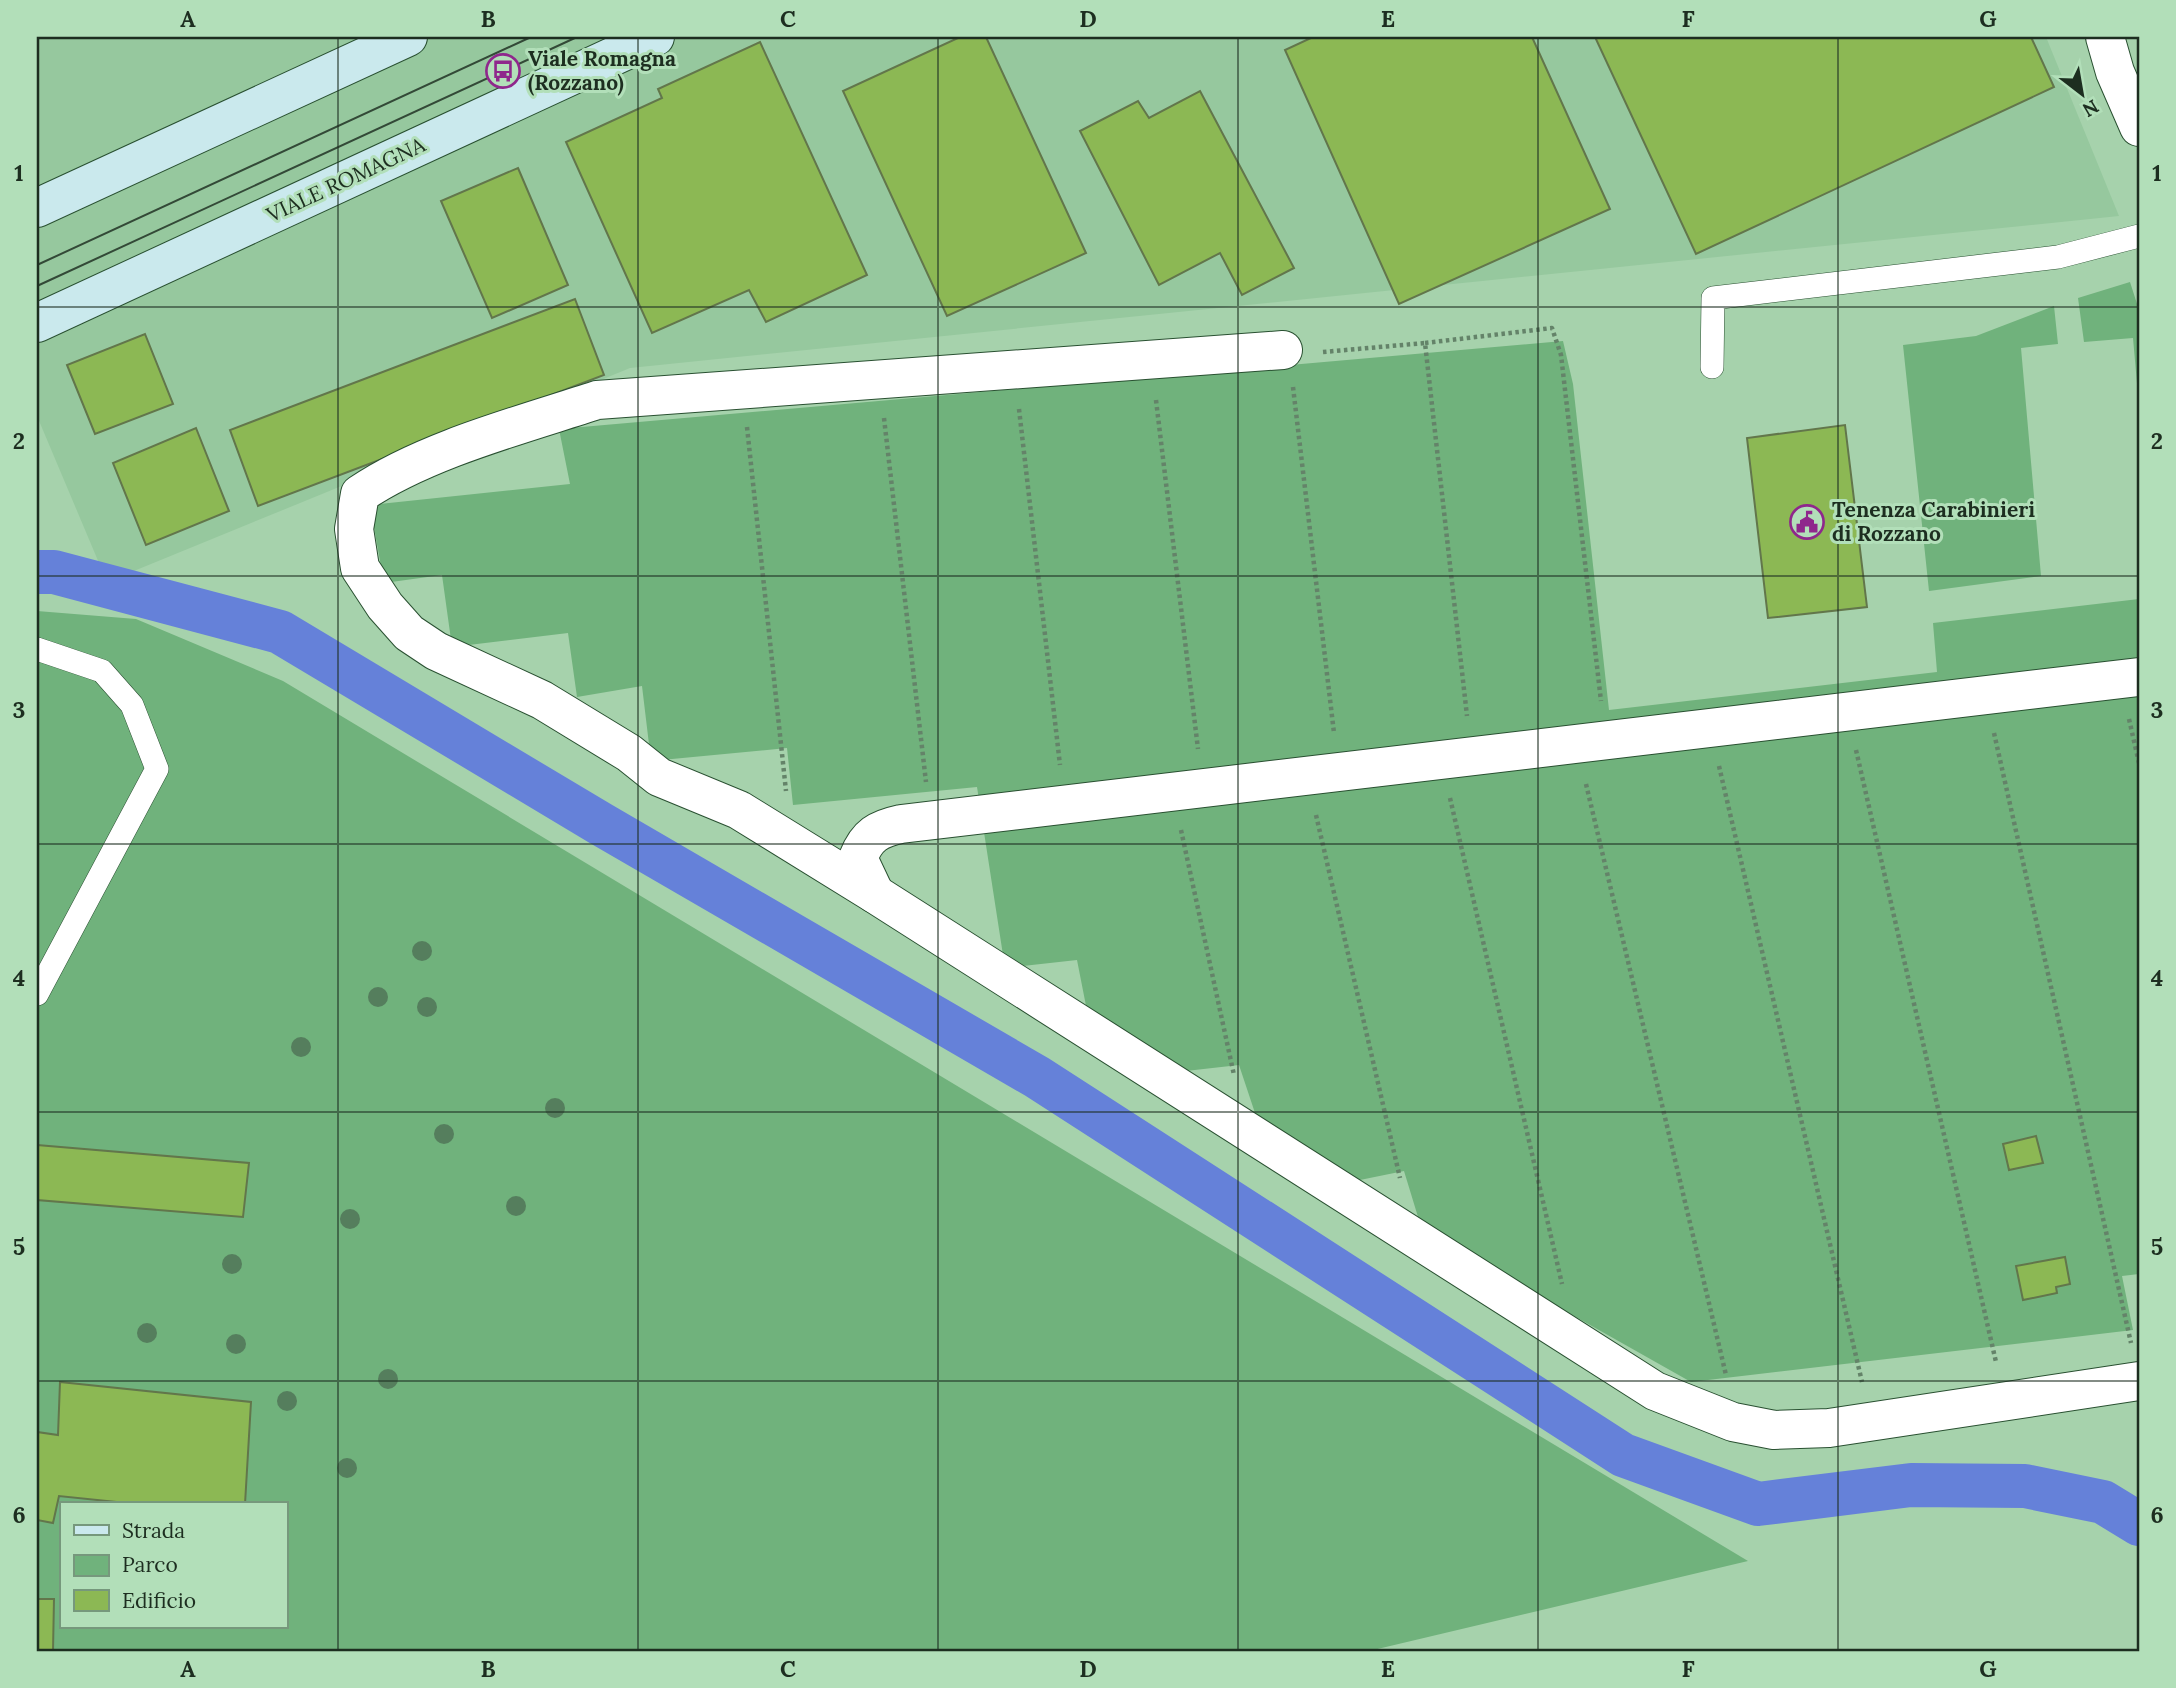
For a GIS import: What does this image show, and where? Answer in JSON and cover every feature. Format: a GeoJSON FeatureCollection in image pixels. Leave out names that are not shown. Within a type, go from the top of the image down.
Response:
{"type":"FeatureCollection","features":[{"type":"Feature","properties":{"kind":"main road"},"geometry":{"type":"LineString","coordinates":[[37,208],[408,37]]}},
{"type":"Feature","properties":{"kind":"main road","name":"VIALE ROMAGNA"},"geometry":{"type":"LineString","coordinates":[[37,323],[655,37]]}},
{"type":"Feature","properties":{"kind":"street"},"geometry":{"type":"LineString","coordinates":[[2105,37],[2115,72],[2139,127]]}},
{"type":"Feature","properties":{"kind":"street"},"geometry":{"type":"LineString","coordinates":[[1286,350],[597,400],[493,434],[382,479],[360,494],[354,529],[355,554],[360,568],[385,606],[409,633],[436,651],[542,700],[629,753],[659,777],[738,810],[875,894],[1655,1391],[1738,1423],[1773,1430],[1829,1428],[2005,1401],[2136,1367]]}},
{"type":"Feature","properties":{"kind":"street"},"geometry":{"type":"LineString","coordinates":[[875,894],[858,858],[865,839],[882,828],[2139,677]]}},
{"type":"Feature","properties":{"kind":"lane"},"geometry":{"type":"LineString","coordinates":[[1712,367],[1713,298],[2058,257],[2139,236]]}},
{"type":"Feature","properties":{"kind":"lane"},"geometry":{"type":"LineString","coordinates":[[37,649],[102,671],[132,705],[157,769],[37,994]]}},
{"type":"Feature","properties":{"kind":"path"},"geometry":{"type":"LineString","coordinates":[[1413,1237],[1322,774],[1286,350],[1328,352],[1552,328],[1561,355],[1591,742],[1738,1423]]}},
{"type":"Feature","properties":{"kind":"path"},"geometry":{"type":"LineString","coordinates":[[1425,343],[1457,758],[1575,1340]]}},
{"type":"Feature","properties":{"kind":"path"},"geometry":{"type":"LineString","coordinates":[[1151,360],[1188,790],[1246,1130]]}},
{"type":"Feature","properties":{"kind":"path"},"geometry":{"type":"LineString","coordinates":[[1015,369],[1065,804]]}},
{"type":"Feature","properties":{"kind":"path"},"geometry":{"type":"LineString","coordinates":[[880,380],[931,821]]}},
{"type":"Feature","properties":{"kind":"path"},"geometry":{"type":"LineString","coordinates":[[743,390],[792,844]]}},
{"type":"Feature","properties":{"kind":"path"},"geometry":{"type":"LineString","coordinates":[[1986,695],[2136,1367]]}},
{"type":"Feature","properties":{"kind":"path"},"geometry":{"type":"LineString","coordinates":[[1847,712],[2005,1401]]}},
{"type":"Feature","properties":{"kind":"path"},"geometry":{"type":"LineString","coordinates":[[1710,728],[1871,1421]]}},
{"type":"Feature","properties":{"kind":"shaded area"},"geometry":{"type":"Polygon","coordinates":[[[37,37],[2046,37],[2119,216],[630,368],[107,582],[37,416],[37,37]]]}},
{"type":"Feature","properties":{"kind":"green space"},"geometry":{"type":"Polygon","coordinates":[[[2130,282],[2139,310],[2139,406],[2133,338],[2084,342],[2078,298],[2130,282]]]}},
{"type":"Feature","properties":{"kind":"green space"},"geometry":{"type":"Polygon","coordinates":[[[2054,306],[2058,344],[2021,348],[2041,576],[1929,591],[1903,345],[1976,336],[2054,306]]]}},
{"type":"Feature","properties":{"kind":"green space"},"geometry":{"type":"Polygon","coordinates":[[[1563,341],[1573,384],[1609,710],[1937,672],[1933,623],[2139,599],[2139,1274],[2122,1276],[2133,1330],[1691,1382],[1422,1230],[1404,1171],[1355,1181],[1258,1122],[1239,1065],[1177,1072],[1089,1021],[1077,960],[1005,968],[977,787],[793,805],[787,748],[651,761],[642,686],[577,697],[568,633],[452,647],[442,575],[384,583],[370,505],[570,484],[559,429],[1563,341]]]}},
{"type":"Feature","properties":{"kind":"green space"},"geometry":{"type":"Polygon","coordinates":[[[37,611],[136,619],[283,681],[1748,1561],[1369,1651],[37,1651],[37,611]]]}},
{"type":"Feature","properties":{"kind":"building"},"geometry":{"type":"Polygon","coordinates":[[[960,37],[986,37],[1086,253],[947,316],[843,91],[960,37]]]}},
{"type":"Feature","properties":{"kind":"building"},"geometry":{"type":"Polygon","coordinates":[[[1313,37],[1532,37],[1610,209],[1399,304],[1285,50],[1313,37]]]}},
{"type":"Feature","properties":{"kind":"building"},"geometry":{"type":"Polygon","coordinates":[[[1595,37],[2031,37],[2054,87],[1696,254],[1595,37]]]}},
{"type":"Feature","properties":{"kind":"building"},"geometry":{"type":"Polygon","coordinates":[[[760,42],[867,275],[766,322],[749,290],[652,333],[566,142],[662,98],[658,89],[760,42]]]}},
{"type":"Feature","properties":{"kind":"building"},"geometry":{"type":"Polygon","coordinates":[[[1200,91],[1294,268],[1242,295],[1220,253],[1159,285],[1080,131],[1138,101],[1149,118],[1200,91]]]}},
{"type":"Feature","properties":{"kind":"building"},"geometry":{"type":"Polygon","coordinates":[[[518,168],[568,285],[492,318],[441,201],[518,168]]]}},
{"type":"Feature","properties":{"kind":"building"},"geometry":{"type":"Polygon","coordinates":[[[575,299],[604,375],[258,506],[230,430],[575,299]]]}},
{"type":"Feature","properties":{"kind":"building"},"geometry":{"type":"Polygon","coordinates":[[[145,334],[173,404],[95,434],[67,365],[145,334]]]}},
{"type":"Feature","properties":{"kind":"building","name":"Tenenza Carabinieri di Rozzano"},"geometry":{"type":"Polygon","coordinates":[[[1845,425],[1867,607],[1768,618],[1747,438],[1845,425]]]}},
{"type":"Feature","properties":{"kind":"building"},"geometry":{"type":"Polygon","coordinates":[[[196,428],[229,511],[146,545],[113,463],[196,428]]]}},
{"type":"Feature","properties":{"kind":"building"},"geometry":{"type":"Polygon","coordinates":[[[2036,1136],[2043,1163],[2009,1170],[2003,1144],[2036,1136]]]}},
{"type":"Feature","properties":{"kind":"building"},"geometry":{"type":"Polygon","coordinates":[[[37,1145],[249,1163],[243,1217],[37,1200],[37,1145]]]}},
{"type":"Feature","properties":{"kind":"building"},"geometry":{"type":"Polygon","coordinates":[[[2065,1257],[2070,1284],[2056,1287],[2057,1293],[2023,1300],[2016,1266],[2065,1257]]]}},
{"type":"Feature","properties":{"kind":"building"},"geometry":{"type":"Polygon","coordinates":[[[60,1382],[251,1402],[245,1502],[117,1502],[59,1496],[53,1523],[37,1520],[37,1432],[58,1435],[60,1382]]]}},
{"type":"Feature","properties":{"kind":"building"},"geometry":{"type":"Polygon","coordinates":[[[37,1599],[54,1599],[53,1651],[37,1651],[37,1599]]]}},
{"type":"Feature","properties":{"kind":"waterway"},"geometry":{"type":"LineString","coordinates":[[37,572],[54,572],[280,632],[601,824],[1037,1077],[1623,1455],[1758,1504],[1911,1485],[2025,1486],[2103,1502],[2139,1524]]}},
{"type":"Feature","properties":{"kind":"tram line"},"geometry":{"type":"LineString","coordinates":[[37,265],[531,37]]}},
{"type":"Feature","properties":{"kind":"tram line"},"geometry":{"type":"LineString","coordinates":[[37,286],[577,37]]}},
{"type":"Feature","properties":{"kind":"place","name":"Viale Romagna (Rozzano)"},"geometry":{"type":"Point","coordinates":[503,71]}},
{"type":"Feature","properties":{"kind":"place","name":"Tenenza Carabinieri di Rozzano"},"geometry":{"type":"Point","coordinates":[1807,522]}}]}
